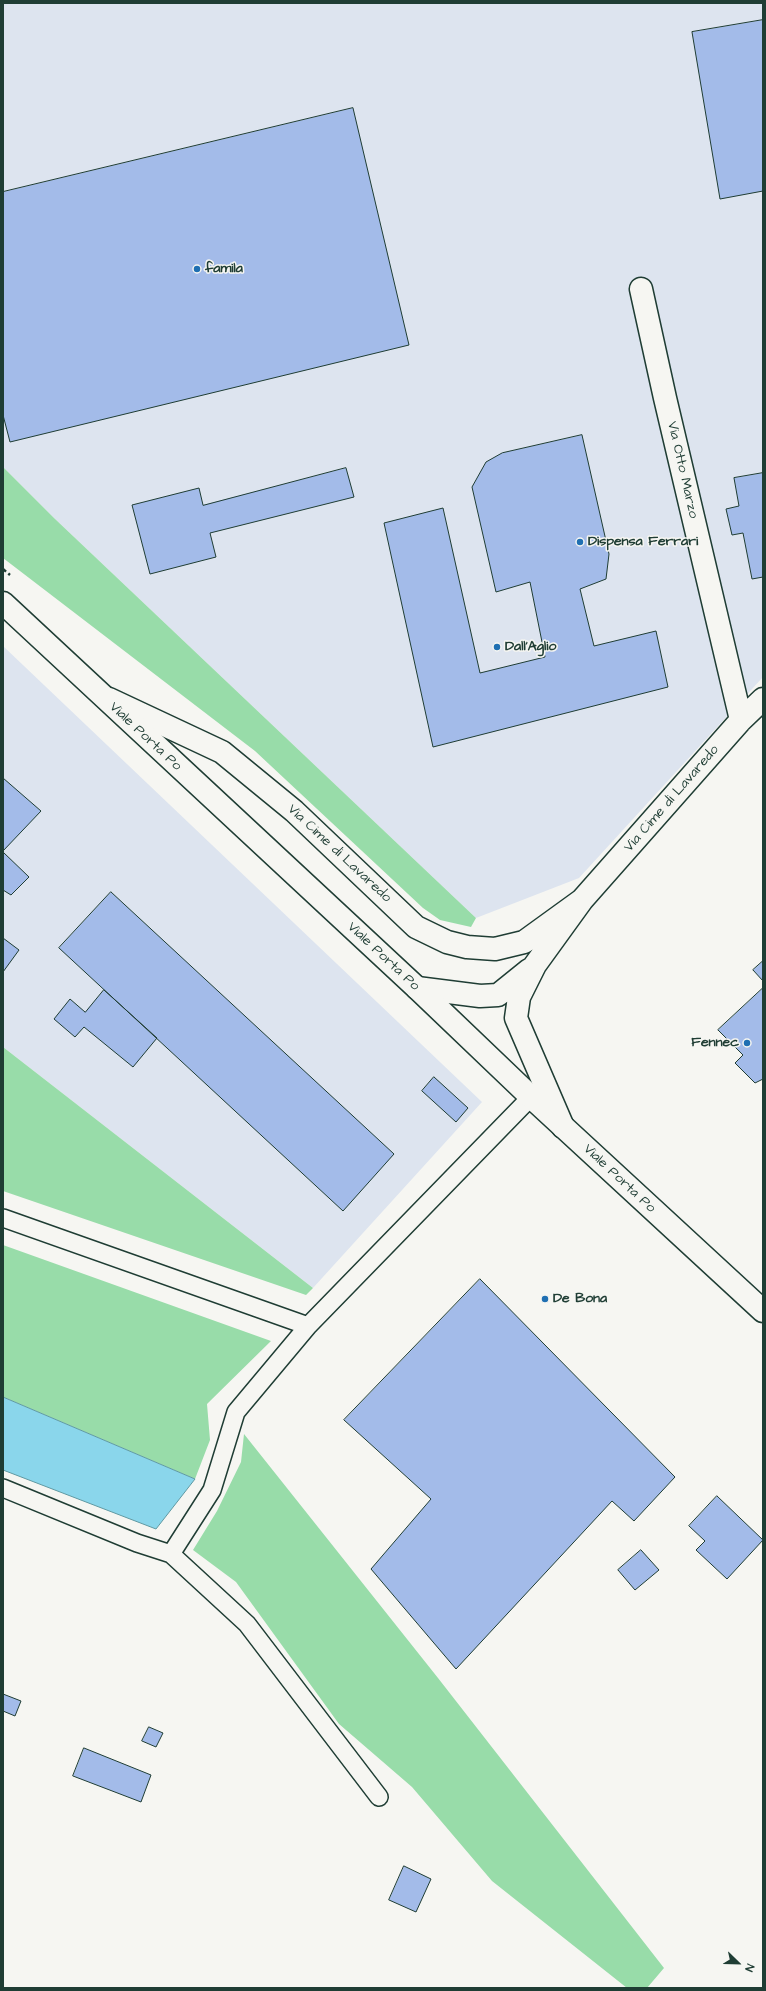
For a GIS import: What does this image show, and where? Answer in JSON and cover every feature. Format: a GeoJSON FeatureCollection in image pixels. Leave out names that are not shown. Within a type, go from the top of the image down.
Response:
{"type":"FeatureCollection","features":[{"type":"Feature","properties":{"kind":"street","name":"Via Otto Marzo"},"geometry":{"type":"LineString","coordinates":[[641,289],[665,398],[741,720]]}},
{"type":"Feature","properties":{"kind":"street","name":"Viale Porta Po"},"geometry":{"type":"LineString","coordinates":[[3,603],[100,695],[417,988],[563,1127],[763,1311]]}},
{"type":"Feature","properties":{"kind":"street","name":"Via Cime di Lavaredo"},"geometry":{"type":"LineString","coordinates":[[100,695],[222,752],[294,811],[416,927],[447,942],[466,947],[495,949],[524,942],[582,900]]}},
{"type":"Feature","properties":{"kind":"street","name":"Via Cime di Lavaredo"},"geometry":{"type":"LineString","coordinates":[[563,1127],[516,1018],[519,997],[535,965],[582,900],[741,720],[763,699]]}},
{"type":"Feature","properties":{"kind":"street","name":"Via Cime di Lavaredo"},"geometry":{"type":"LineString","coordinates":[[417,988],[480,996],[498,995],[514,984],[535,965]]}},
{"type":"Feature","properties":{"kind":"lane"},"geometry":{"type":"LineString","coordinates":[[171,1554],[212,1490],[236,1412],[308,1326],[531,1097]]}},
{"type":"Feature","properties":{"kind":"lane"},"geometry":{"type":"LineString","coordinates":[[3,1218],[308,1326]]}},
{"type":"Feature","properties":{"kind":"lane"},"geometry":{"type":"LineString","coordinates":[[3,1488],[137,1543],[171,1554],[247,1624],[379,1797]]}},
{"type":"Feature","properties":{"kind":"shaded area"},"geometry":{"type":"Polygon","coordinates":[[[3,3],[763,3],[763,677],[579,878],[476,918],[54,518],[3,467],[3,3]]]}},
{"type":"Feature","properties":{"kind":"shaded area"},"geometry":{"type":"Polygon","coordinates":[[[3,646],[482,1102],[313,1288],[3,1047],[3,646]]]}},
{"type":"Feature","properties":{"kind":"green space"},"geometry":{"type":"Polygon","coordinates":[[[3,467],[54,518],[476,918],[471,927],[440,920],[423,908],[255,751],[3,558],[3,467]]]}},
{"type":"Feature","properties":{"kind":"green space"},"geometry":{"type":"Polygon","coordinates":[[[3,1047],[313,1288],[306,1295],[3,1191],[3,1047]]]}},
{"type":"Feature","properties":{"kind":"green space"},"geometry":{"type":"Polygon","coordinates":[[[3,1245],[271,1341],[207,1404],[210,1440],[195,1479],[3,1397],[3,1245]]]}},
{"type":"Feature","properties":{"kind":"green space"},"geometry":{"type":"Polygon","coordinates":[[[244,1434],[438,1678],[664,1968],[647,1988],[627,1988],[492,1881],[412,1787],[339,1724],[236,1582],[193,1550],[217,1511],[241,1462],[244,1434]]]}},
{"type":"Feature","properties":{"kind":"water"},"geometry":{"type":"Polygon","coordinates":[[[3,1397],[195,1479],[156,1529],[3,1470],[3,1397]]]}},
{"type":"Feature","properties":{"kind":"building"},"geometry":{"type":"Polygon","coordinates":[[[763,20],[763,191],[720,199],[692,32],[763,20]]]}},
{"type":"Feature","properties":{"kind":"building","name":"famila"},"geometry":{"type":"Polygon","coordinates":[[[353,108],[409,345],[10,442],[3,415],[3,192],[353,108]]]}},
{"type":"Feature","properties":{"kind":"building"},"geometry":{"type":"Polygon","coordinates":[[[582,435],[609,554],[606,579],[580,589],[594,646],[656,631],[668,687],[433,747],[384,523],[443,508],[480,673],[545,657],[530,582],[496,592],[472,487],[486,462],[502,453],[582,435]]]}},
{"type":"Feature","properties":{"kind":"building"},"geometry":{"type":"Polygon","coordinates":[[[346,468],[354,497],[210,533],[216,557],[150,574],[132,505],[199,488],[203,505],[346,468]]]}},
{"type":"Feature","properties":{"kind":"building"},"geometry":{"type":"Polygon","coordinates":[[[763,473],[763,577],[752,579],[743,533],[732,535],[726,509],[739,506],[734,478],[763,473]]]}},
{"type":"Feature","properties":{"kind":"building"},"geometry":{"type":"Polygon","coordinates":[[[3,778],[41,811],[3,851],[3,778]]]}},
{"type":"Feature","properties":{"kind":"building"},"geometry":{"type":"Polygon","coordinates":[[[3,852],[29,877],[11,895],[3,890],[3,852]]]}},
{"type":"Feature","properties":{"kind":"building"},"geometry":{"type":"Polygon","coordinates":[[[111,892],[394,1154],[343,1211],[59,948],[111,892]]]}},
{"type":"Feature","properties":{"kind":"building"},"geometry":{"type":"Polygon","coordinates":[[[3,938],[19,950],[3,972],[3,938]]]}},
{"type":"Feature","properties":{"kind":"building"},"geometry":{"type":"Polygon","coordinates":[[[763,961],[763,981],[753,970],[763,961]]]}},
{"type":"Feature","properties":{"kind":"building","name":"Fennec"},"geometry":{"type":"Polygon","coordinates":[[[763,988],[763,1079],[755,1083],[735,1063],[743,1055],[718,1030],[763,988]]]}},
{"type":"Feature","properties":{"kind":"building"},"geometry":{"type":"Polygon","coordinates":[[[104,990],[157,1038],[133,1067],[84,1027],[75,1037],[54,1019],[70,999],[85,1012],[104,990]]]}},
{"type":"Feature","properties":{"kind":"building"},"geometry":{"type":"Polygon","coordinates":[[[434,1077],[468,1108],[456,1122],[422,1091],[434,1077]]]}},
{"type":"Feature","properties":{"kind":"building"},"geometry":{"type":"Polygon","coordinates":[[[480,1279],[675,1477],[634,1521],[612,1501],[456,1669],[371,1569],[431,1499],[344,1420],[480,1279]]]}},
{"type":"Feature","properties":{"kind":"building"},"geometry":{"type":"Polygon","coordinates":[[[717,1496],[763,1540],[727,1579],[696,1550],[705,1541],[689,1526],[717,1496]]]}},
{"type":"Feature","properties":{"kind":"building"},"geometry":{"type":"Polygon","coordinates":[[[641,1550],[659,1570],[635,1590],[618,1570],[641,1550]]]}},
{"type":"Feature","properties":{"kind":"building"},"geometry":{"type":"Polygon","coordinates":[[[3,1694],[21,1701],[15,1716],[3,1711],[3,1694]]]}},
{"type":"Feature","properties":{"kind":"building"},"geometry":{"type":"Polygon","coordinates":[[[149,1727],[163,1733],[156,1747],[142,1741],[149,1727]]]}},
{"type":"Feature","properties":{"kind":"building"},"geometry":{"type":"Polygon","coordinates":[[[84,1748],[151,1775],[141,1802],[73,1776],[84,1748]]]}},
{"type":"Feature","properties":{"kind":"building"},"geometry":{"type":"Polygon","coordinates":[[[404,1866],[431,1879],[416,1912],[389,1900],[404,1866]]]}},
{"type":"Feature","properties":{"kind":"place","name":"famila"},"geometry":{"type":"Point","coordinates":[197,269]}},
{"type":"Feature","properties":{"kind":"place","name":"Dispensa Ferrari"},"geometry":{"type":"Point","coordinates":[580,542]}},
{"type":"Feature","properties":{"kind":"place","name":"Dall'Aglio"},"geometry":{"type":"Point","coordinates":[497,647]}},
{"type":"Feature","properties":{"kind":"place","name":"Fennec"},"geometry":{"type":"Point","coordinates":[747,1043]}},
{"type":"Feature","properties":{"kind":"place","name":"De Bona"},"geometry":{"type":"Point","coordinates":[545,1299]}}]}
